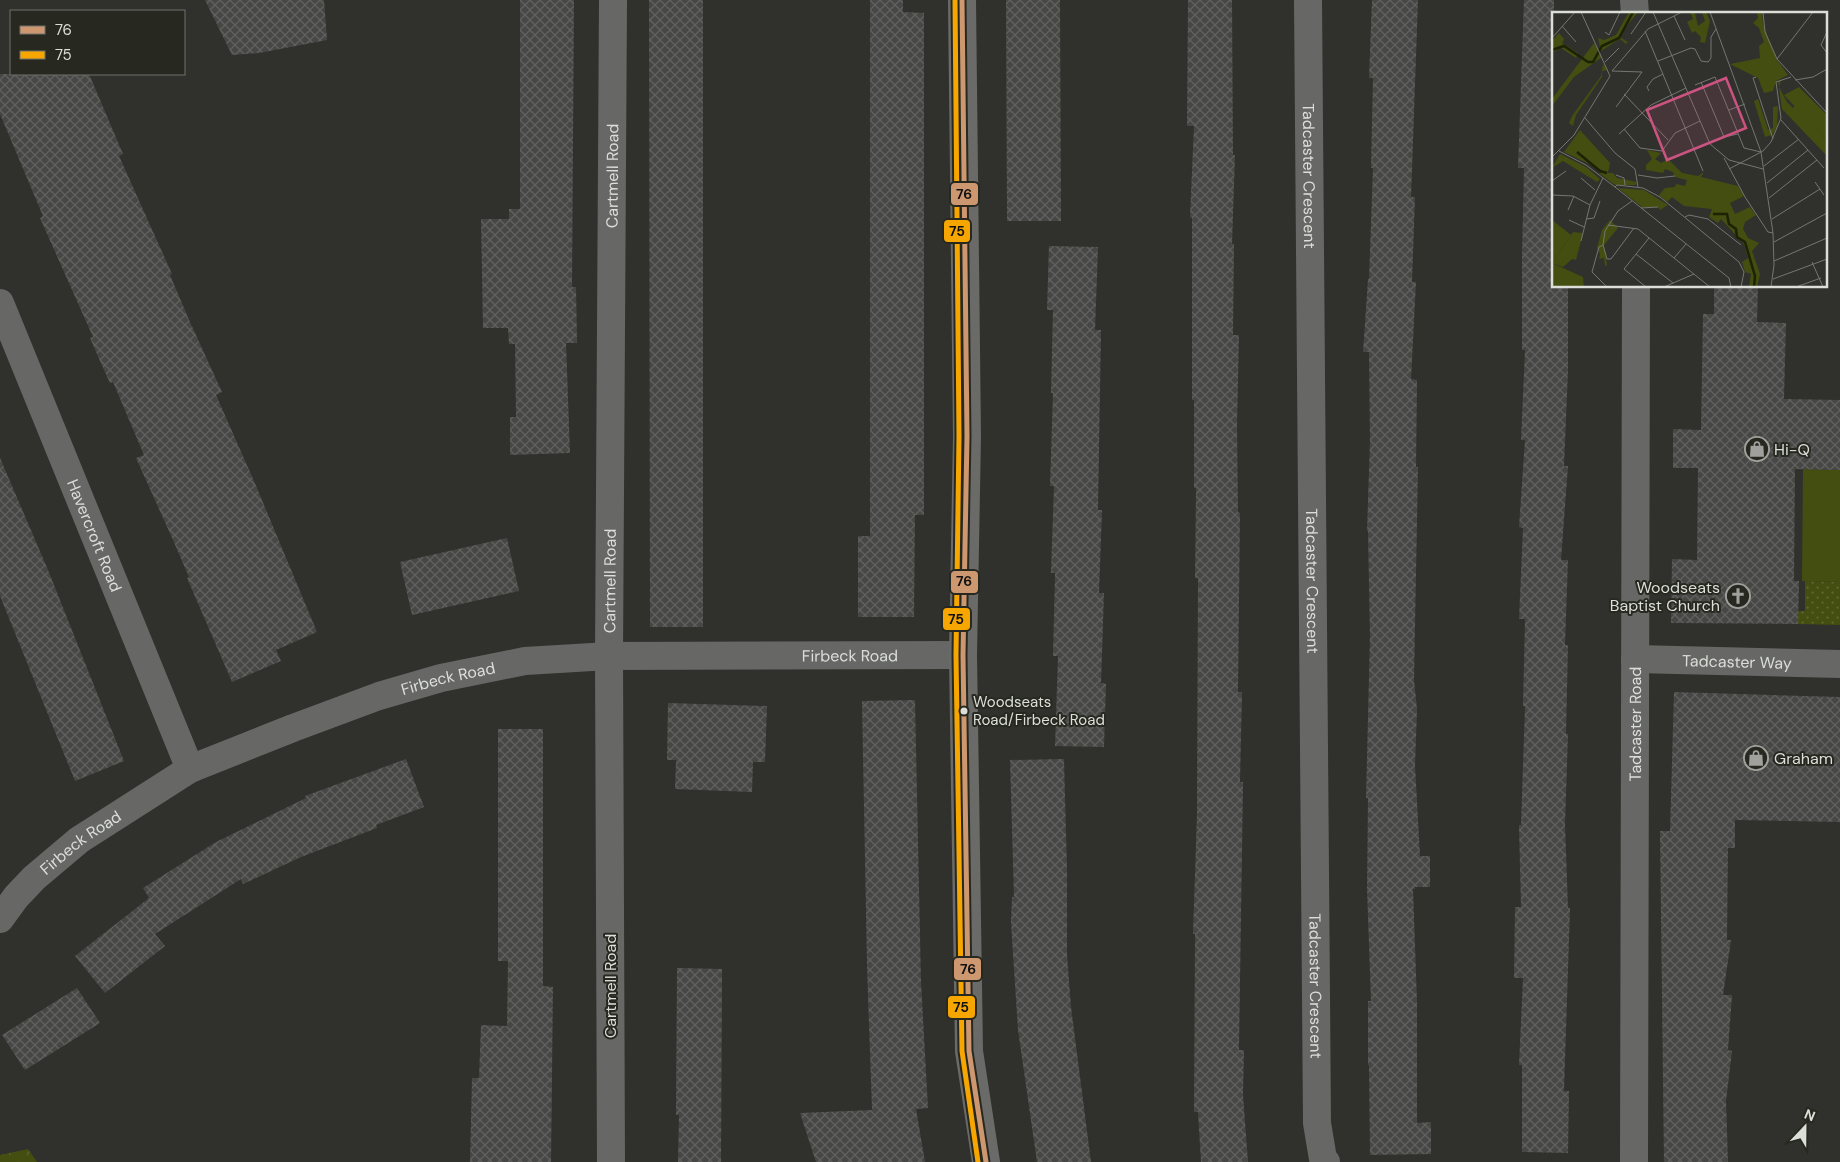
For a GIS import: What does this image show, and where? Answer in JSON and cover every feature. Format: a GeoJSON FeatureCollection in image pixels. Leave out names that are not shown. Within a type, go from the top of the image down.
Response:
{"type":"FeatureCollection","features":[{"type":"Feature","properties":{"kind":"street","name":"Cartmell Road"},"geometry":{"type":"LineString","coordinates":[[611,1162],[609,656],[613,0]]}},
{"type":"Feature","properties":{"kind":"street"},"geometry":{"type":"LineString","coordinates":[[962,0],[967,436],[963,655],[969,1051],[986,1162]]}},
{"type":"Feature","properties":{"kind":"street","name":"Tadcaster Crescent"},"geometry":{"type":"LineString","coordinates":[[1308,0],[1317,1123],[1323,1159],[1326,1162]]}},
{"type":"Feature","properties":{"kind":"street","name":"Tadcaster Road"},"geometry":{"type":"LineString","coordinates":[[1634,1162],[1636,288]]}},
{"type":"Feature","properties":{"kind":"street","name":"Havercroft Road"},"geometry":{"type":"LineString","coordinates":[[0,303],[190,769]]}},
{"type":"Feature","properties":{"kind":"street","name":"Firbeck Road"},"geometry":{"type":"LineString","coordinates":[[0,919],[16,897],[34,878],[80,840],[190,769],[379,696],[441,678],[525,662],[609,656],[963,655]]}},
{"type":"Feature","properties":{"kind":"street","name":"Tadcaster Way"},"geometry":{"type":"LineString","coordinates":[[1636,659],[1840,664]]}},
{"type":"Feature","properties":{"kind":"green space"},"geometry":{"type":"Polygon","coordinates":[[[1803,469],[1840,470],[1840,582],[1802,581],[1803,469]]]}},
{"type":"Feature","properties":{"kind":"green space"},"geometry":{"type":"Polygon","coordinates":[[[1805,581],[1840,582],[1840,625],[1798,624],[1798,611],[1805,611],[1805,581]]]}},
{"type":"Feature","properties":{"kind":"green space"},"geometry":{"type":"Polygon","coordinates":[[[28,1149],[37,1162],[0,1162],[0,1155],[28,1149]]]}},
{"type":"Feature","properties":{"kind":"building"},"geometry":{"type":"Polygon","coordinates":[[[205,0],[324,0],[327,40],[259,53],[232,55],[205,0]]]}},
{"type":"Feature","properties":{"kind":"building"},"geometry":{"type":"Polygon","coordinates":[[[520,0],[574,0],[572,287],[576,287],[577,343],[566,343],[570,453],[510,455],[510,417],[516,417],[515,344],[509,344],[508,328],[483,328],[481,219],[509,219],[509,209],[520,209],[520,0]]]}},
{"type":"Feature","properties":{"kind":"building"},"geometry":{"type":"Polygon","coordinates":[[[649,0],[703,0],[703,627],[650,627],[649,0]]]}},
{"type":"Feature","properties":{"kind":"building"},"geometry":{"type":"Polygon","coordinates":[[[870,0],[903,0],[903,12],[924,13],[924,515],[915,515],[914,617],[858,617],[858,536],[870,536],[870,0]]]}},
{"type":"Feature","properties":{"kind":"building"},"geometry":{"type":"Polygon","coordinates":[[[1006,0],[1060,0],[1061,221],[1007,221],[1006,0]]]}},
{"type":"Feature","properties":{"kind":"building"},"geometry":{"type":"Polygon","coordinates":[[[1188,0],[1232,0],[1233,155],[1235,155],[1232,244],[1234,244],[1233,335],[1239,335],[1237,425],[1238,512],[1240,513],[1238,692],[1242,692],[1240,782],[1243,782],[1239,1050],[1244,1050],[1243,1095],[1248,1162],[1201,1162],[1198,1112],[1194,1112],[1195,934],[1193,934],[1197,813],[1198,578],[1195,578],[1196,488],[1194,488],[1194,400],[1192,400],[1192,218],[1190,217],[1194,126],[1187,126],[1188,0]]]}},
{"type":"Feature","properties":{"kind":"building"},"geometry":{"type":"Polygon","coordinates":[[[1372,0],[1418,0],[1411,197],[1415,197],[1412,282],[1416,282],[1411,379],[1417,380],[1416,467],[1418,467],[1414,680],[1417,709],[1415,765],[1420,856],[1430,856],[1430,887],[1415,887],[1413,889],[1417,1002],[1417,1123],[1431,1122],[1431,1154],[1370,1155],[1368,1001],[1371,1001],[1367,889],[1368,798],[1366,798],[1370,636],[1367,531],[1370,441],[1369,352],[1363,352],[1369,279],[1373,168],[1371,168],[1373,78],[1369,78],[1372,0]]]}},
{"type":"Feature","properties":{"kind":"building"},"geometry":{"type":"Polygon","coordinates":[[[1524,0],[1554,0],[1554,12],[1552,12],[1552,288],[1568,288],[1568,371],[1564,466],[1568,466],[1561,560],[1568,560],[1565,645],[1568,645],[1566,734],[1568,734],[1565,824],[1568,908],[1570,908],[1564,1091],[1569,1091],[1568,1153],[1522,1152],[1522,1065],[1519,1065],[1523,978],[1514,978],[1515,907],[1521,907],[1519,825],[1521,825],[1525,706],[1523,706],[1525,619],[1519,619],[1523,528],[1519,527],[1525,440],[1521,440],[1525,350],[1522,350],[1524,168],[1518,168],[1524,0]]]}},
{"type":"Feature","properties":{"kind":"building"},"geometry":{"type":"Polygon","coordinates":[[[0,74],[89,75],[123,154],[119,156],[222,392],[216,395],[317,632],[276,650],[281,661],[232,682],[187,578],[189,577],[136,458],[144,455],[113,382],[110,383],[90,338],[93,337],[40,218],[43,216],[0,114],[0,74]]]}},
{"type":"Feature","properties":{"kind":"building"},"geometry":{"type":"Polygon","coordinates":[[[1049,246],[1098,247],[1095,330],[1101,330],[1098,510],[1102,510],[1099,593],[1104,593],[1101,683],[1106,684],[1104,747],[1055,746],[1058,656],[1053,656],[1055,573],[1051,573],[1054,486],[1050,486],[1053,310],[1047,310],[1049,246]]]}},
{"type":"Feature","properties":{"kind":"building"},"geometry":{"type":"Polygon","coordinates":[[[1714,288],[1758,288],[1757,322],[1786,323],[1784,399],[1840,400],[1840,470],[1795,469],[1794,581],[1799,581],[1798,624],[1671,623],[1672,559],[1697,560],[1698,468],[1673,468],[1673,429],[1701,430],[1703,314],[1714,314],[1714,288]]]}},
{"type":"Feature","properties":{"kind":"building"},"geometry":{"type":"Polygon","coordinates":[[[0,458],[48,570],[124,761],[75,781],[0,596],[0,458]]]}},
{"type":"Feature","properties":{"kind":"building"},"geometry":{"type":"Polygon","coordinates":[[[507,538],[519,591],[412,615],[400,562],[507,538]]]}},
{"type":"Feature","properties":{"kind":"building"},"geometry":{"type":"Polygon","coordinates":[[[1674,692],[1840,697],[1840,822],[1735,820],[1735,848],[1728,848],[1727,940],[1731,940],[1723,995],[1732,995],[1728,1050],[1732,1051],[1726,1101],[1728,1162],[1664,1162],[1660,831],[1670,831],[1674,692]]]}},
{"type":"Feature","properties":{"kind":"building"},"geometry":{"type":"Polygon","coordinates":[[[915,700],[921,982],[928,1108],[916,1109],[925,1162],[816,1162],[800,1113],[872,1110],[862,701],[915,700]]]}},
{"type":"Feature","properties":{"kind":"building"},"geometry":{"type":"Polygon","coordinates":[[[668,703],[767,706],[765,762],[753,762],[752,792],[675,789],[676,760],[667,760],[668,703]]]}},
{"type":"Feature","properties":{"kind":"building"},"geometry":{"type":"Polygon","coordinates":[[[498,729],[543,729],[543,986],[553,987],[551,1162],[470,1162],[472,1078],[479,1078],[481,1025],[507,1026],[508,961],[498,961],[498,729]]]}},
{"type":"Feature","properties":{"kind":"building"},"geometry":{"type":"Polygon","coordinates":[[[406,759],[424,807],[376,825],[377,828],[301,857],[243,884],[241,879],[155,934],[165,946],[105,993],[75,956],[149,898],[143,888],[216,842],[306,798],[305,796],[406,759]]]}},
{"type":"Feature","properties":{"kind":"building"},"geometry":{"type":"Polygon","coordinates":[[[1064,759],[1067,955],[1071,1007],[1091,1162],[1037,1162],[1018,1030],[1011,922],[1012,897],[1014,897],[1010,760],[1064,759]]]}},
{"type":"Feature","properties":{"kind":"building"},"geometry":{"type":"Polygon","coordinates":[[[677,968],[722,969],[721,1162],[678,1162],[679,1115],[676,1115],[677,968]]]}},
{"type":"Feature","properties":{"kind":"building"},"geometry":{"type":"Polygon","coordinates":[[[77,988],[100,1023],[25,1070],[2,1035],[77,988]]]}},
{"type":"Feature","properties":{"kind":"transit line","name":"75"},"geometry":{"type":"LineString","coordinates":[[955,0],[959,436],[956,655],[962,1051],[978,1162]]}},
{"type":"Feature","properties":{"kind":"transit line","name":"76"},"geometry":{"type":"LineString","coordinates":[[962,0],[967,436],[963,655],[969,1051],[986,1162]]}},
{"type":"Feature","properties":{"kind":"place","name":"Hi-Q"},"geometry":{"type":"Point","coordinates":[1757,449]}},
{"type":"Feature","properties":{"kind":"place","name":"Woodseats Baptist Church"},"geometry":{"type":"Point","coordinates":[1738,596]}},
{"type":"Feature","properties":{"kind":"place","name":"Woodseats Road/Firbeck Road"},"geometry":{"type":"Point","coordinates":[964,711]}},
{"type":"Feature","properties":{"kind":"place","name":"Graham"},"geometry":{"type":"Point","coordinates":[1756,758]}}]}
